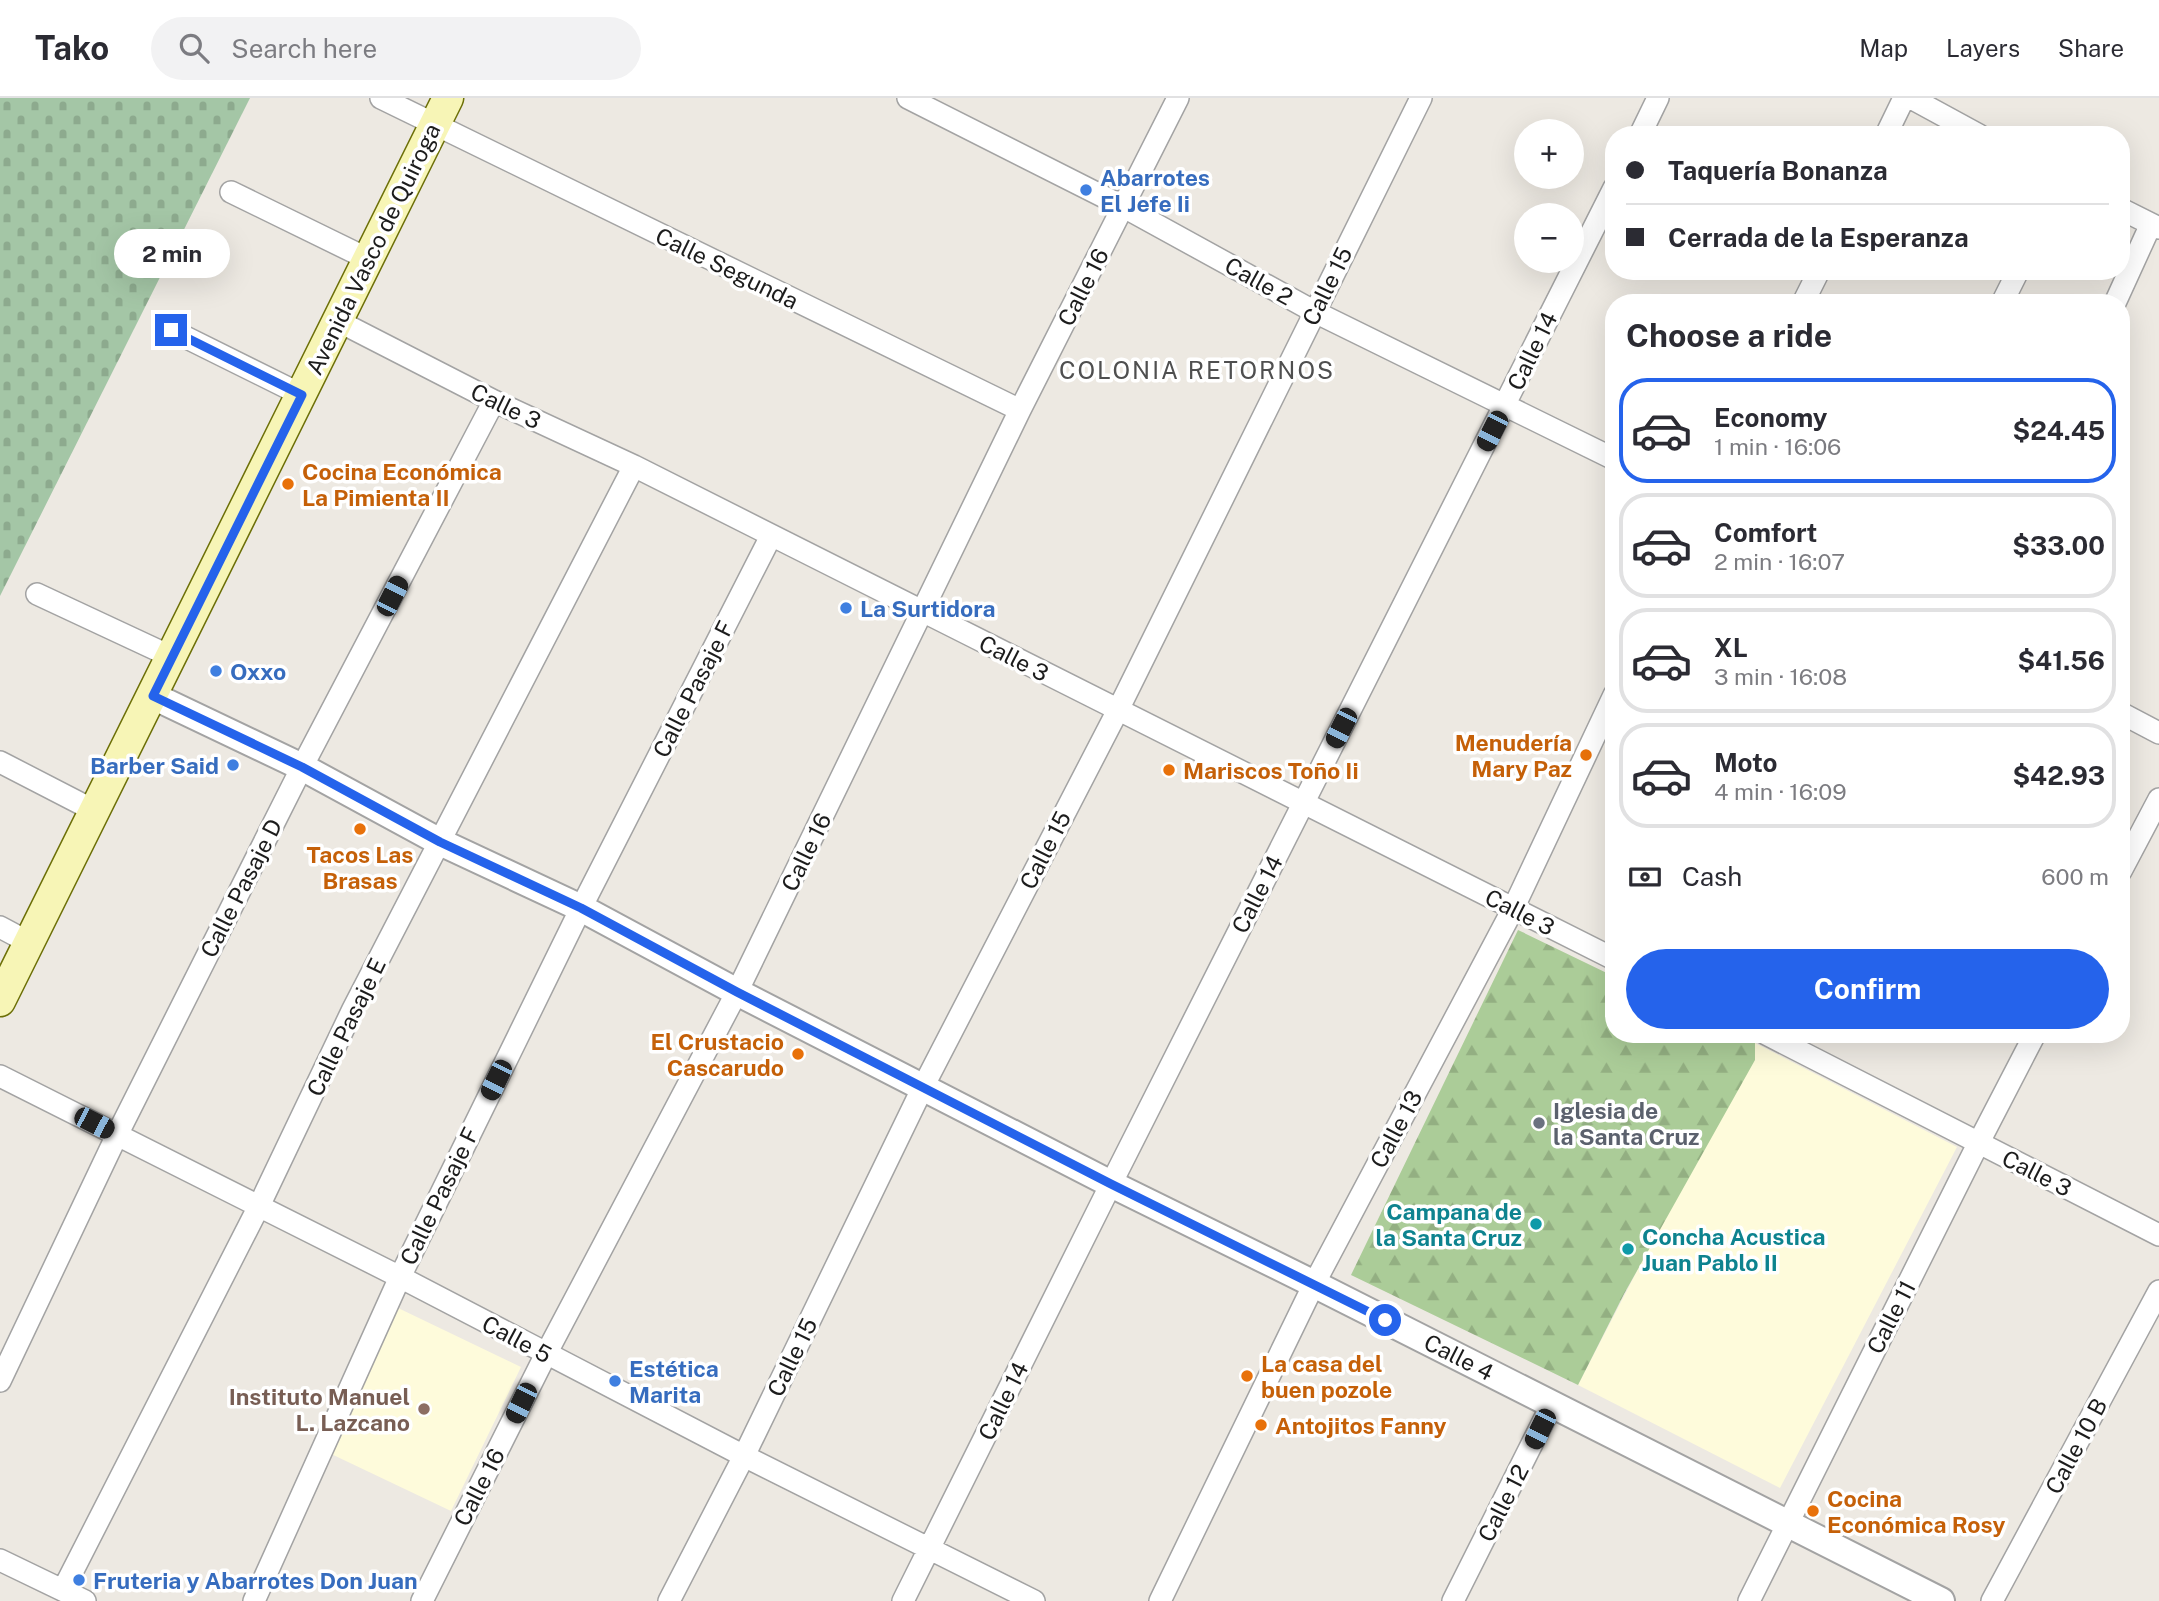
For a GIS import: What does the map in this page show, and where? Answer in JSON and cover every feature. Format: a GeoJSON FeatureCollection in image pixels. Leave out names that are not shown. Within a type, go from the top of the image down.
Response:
{"type":"FeatureCollection","features":[{"type":"Feature","properties":{"kind":"main road","name":"Avenida Vasco de Quiroga"},"geometry":{"type":"LineString","coordinates":[[0,1001],[448,98]]}},
{"type":"Feature","properties":{"kind":"street","name":"Calle Segunda"},"geometry":{"type":"LineString","coordinates":[[382,98],[1020,410]]}},
{"type":"Feature","properties":{"kind":"street","name":"Calle 2"},"geometry":{"type":"LineString","coordinates":[[908,98],[1124,207],[1315,312],[1605,455]]}},
{"type":"Feature","properties":{"kind":"street","name":"Calle 16"},"geometry":{"type":"LineString","coordinates":[[422,1601],[545,1354],[737,992],[1020,410],[1178,98]]}},
{"type":"Feature","properties":{"kind":"street","name":"Calle 15"},"geometry":{"type":"LineString","coordinates":[[669,1601],[744,1457],[923,1087],[1118,710],[1421,98]]}},
{"type":"Feature","properties":{"kind":"street"},"geometry":{"type":"LineString","coordinates":[[1644,126],[1658,98]]}},
{"type":"Feature","properties":{"kind":"street"},"geometry":{"type":"LineString","coordinates":[[1890,126],[1904,98]]}},
{"type":"Feature","properties":{"kind":"street"},"geometry":{"type":"LineString","coordinates":[[1911,98],[1962,126]]}},
{"type":"Feature","properties":{"kind":"street"},"geometry":{"type":"LineString","coordinates":[[231,192],[368,259]]}},
{"type":"Feature","properties":{"kind":"street","name":"Calle 14"},"geometry":{"type":"LineString","coordinates":[[903,1601],[1605,206]]}},
{"type":"Feature","properties":{"kind":"street"},"geometry":{"type":"LineString","coordinates":[[2130,214],[2155,226],[2130,274]]}},
{"type":"Feature","properties":{"kind":"street","name":"Calle 3"},"geometry":{"type":"LineString","coordinates":[[338,321],[494,401],[634,466],[1605,954]]}},
{"type":"Feature","properties":{"kind":"street"},"geometry":{"type":"LineString","coordinates":[[171,330],[302,395]]}},
{"type":"Feature","properties":{"kind":"street","name":"Calle Pasaje D"},"geometry":{"type":"LineString","coordinates":[[0,1381],[117,1135],[302,767],[494,401]]}},
{"type":"Feature","properties":{"kind":"street","name":"Calle Pasaje E"},"geometry":{"type":"LineString","coordinates":[[63,1590],[258,1206],[353,1009],[634,466]]}},
{"type":"Feature","properties":{"kind":"street","name":"Calle Pasaje F"},"geometry":{"type":"LineString","coordinates":[[254,1601],[400,1277],[581,908],[771,536]]}},
{"type":"Feature","properties":{"kind":"street"},"geometry":{"type":"LineString","coordinates":[[37,594],[172,657]]}},
{"type":"Feature","properties":{"kind":"street","name":"Calle 4"},"geometry":{"type":"LineString","coordinates":[[153,696],[302,767],[440,842],[581,908],[737,992],[1111,1184],[1552,1404],[1934,1600]]}},
{"type":"Feature","properties":{"kind":"street","name":"Calle 13"},"geometry":{"type":"LineString","coordinates":[[1160,1601],[1314,1284],[1513,909],[1605,714]]}},
{"type":"Feature","properties":{"kind":"street"},"geometry":{"type":"LineString","coordinates":[[2130,718],[2159,733]]}},
{"type":"Feature","properties":{"kind":"street"},"geometry":{"type":"LineString","coordinates":[[0,762],[95,811]]}},
{"type":"Feature","properties":{"kind":"street"},"geometry":{"type":"LineString","coordinates":[[2130,854],[2159,799]]}},
{"type":"Feature","properties":{"kind":"street"},"geometry":{"type":"LineString","coordinates":[[0,927],[30,943]]}},
{"type":"Feature","properties":{"kind":"street","name":"Calle 3"},"geometry":{"type":"LineString","coordinates":[[1783,1043],[2159,1235]]}},
{"type":"Feature","properties":{"kind":"street","name":"Calle 11"},"geometry":{"type":"LineString","coordinates":[[1749,1601],[2030,1043]]}},
{"type":"Feature","properties":{"kind":"street","name":"Calle 5"},"geometry":{"type":"LineString","coordinates":[[0,1076],[400,1277],[744,1457],[1034,1601]]}},
{"type":"Feature","properties":{"kind":"street","name":"Calle 10 B"},"geometry":{"type":"LineString","coordinates":[[1992,1601],[2159,1291]]}},
{"type":"Feature","properties":{"kind":"street","name":"Calle 12"},"geometry":{"type":"LineString","coordinates":[[1453,1601],[1552,1404]]}},
{"type":"Feature","properties":{"kind":"street"},"geometry":{"type":"LineString","coordinates":[[0,1560],[85,1601]]}},
{"type":"Feature","properties":{"kind":"shaded area"},"geometry":{"type":"Polygon","coordinates":[[[1755,1043],[1957,1147],[1780,1488],[1578,1385],[1755,1043]]]}},
{"type":"Feature","properties":{"kind":"shaded area","name":"Instituto Manuel L. Lazcano"},"geometry":{"type":"Polygon","coordinates":[[[396,1307],[521,1367],[451,1511],[327,1452],[396,1307]]]}},
{"type":"Feature","properties":{"kind":"green space"},"geometry":{"type":"Polygon","coordinates":[[[0,98],[250,98],[0,596],[0,98]]]}},
{"type":"Feature","properties":{"kind":"green space"},"geometry":{"type":"Polygon","coordinates":[[[1518,930],[1605,972],[1605,1043],[1755,1043],[1755,1060],[1624,1294],[1578,1385],[1351,1275],[1518,930]]]}},
{"type":"Feature","properties":{"kind":"place","name":"Abarrotes El Jefe Ii"},"geometry":{"type":"Point","coordinates":[1086,190]}},
{"type":"Feature","properties":{"kind":"place","name":"Cocina Económica La Pimienta II"},"geometry":{"type":"Point","coordinates":[288,484]}},
{"type":"Feature","properties":{"kind":"place","name":"La Surtidora"},"geometry":{"type":"Point","coordinates":[846,608]}},
{"type":"Feature","properties":{"kind":"place","name":"Oxxo"},"geometry":{"type":"Point","coordinates":[216,671]}},
{"type":"Feature","properties":{"kind":"place","name":"Menudería Mary Paz"},"geometry":{"type":"Point","coordinates":[1586,755]}},
{"type":"Feature","properties":{"kind":"place","name":"Barber Said"},"geometry":{"type":"Point","coordinates":[233,765]}},
{"type":"Feature","properties":{"kind":"place","name":"Mariscos Toño Ii"},"geometry":{"type":"Point","coordinates":[1169,770]}},
{"type":"Feature","properties":{"kind":"place","name":"Tacos Las Brasas"},"geometry":{"type":"Point","coordinates":[360,829]}},
{"type":"Feature","properties":{"kind":"place","name":"El Crustacio Cascarudo"},"geometry":{"type":"Point","coordinates":[798,1054]}},
{"type":"Feature","properties":{"kind":"place","name":"Iglesia de la Santa Cruz"},"geometry":{"type":"Point","coordinates":[1539,1123]}},
{"type":"Feature","properties":{"kind":"place","name":"Campana de la Santa Cruz"},"geometry":{"type":"Point","coordinates":[1536,1224]}},
{"type":"Feature","properties":{"kind":"place","name":"Concha Acustica Juan Pablo II"},"geometry":{"type":"Point","coordinates":[1628,1249]}},
{"type":"Feature","properties":{"kind":"place","name":"La casa del buen pozole"},"geometry":{"type":"Point","coordinates":[1247,1376]}},
{"type":"Feature","properties":{"kind":"place","name":"Estética Marita"},"geometry":{"type":"Point","coordinates":[615,1381]}},
{"type":"Feature","properties":{"kind":"place","name":"Instituto Manuel L. Lazcano"},"geometry":{"type":"Point","coordinates":[424,1409]}},
{"type":"Feature","properties":{"kind":"place","name":"Antojitos Fanny"},"geometry":{"type":"Point","coordinates":[1261,1425]}},
{"type":"Feature","properties":{"kind":"place","name":"Cocina Económica Rosy"},"geometry":{"type":"Point","coordinates":[1813,1511]}},
{"type":"Feature","properties":{"kind":"place","name":"Fruteria y Abarrotes Don Juan"},"geometry":{"type":"Point","coordinates":[79,1580]}},
{"type":"Feature","properties":{"kind":"district","name":"COLONIA RETORNOS"},"geometry":{"type":"Point","coordinates":[1197,370]}},
{"type":"Feature","properties":{"kind":"route"},"geometry":{"type":"LineString","coordinates":[[171,330],[302,395],[153,696],[302,767],[440,842],[581,908],[737,992],[1111,1184],[1385,1320]]}}]}
